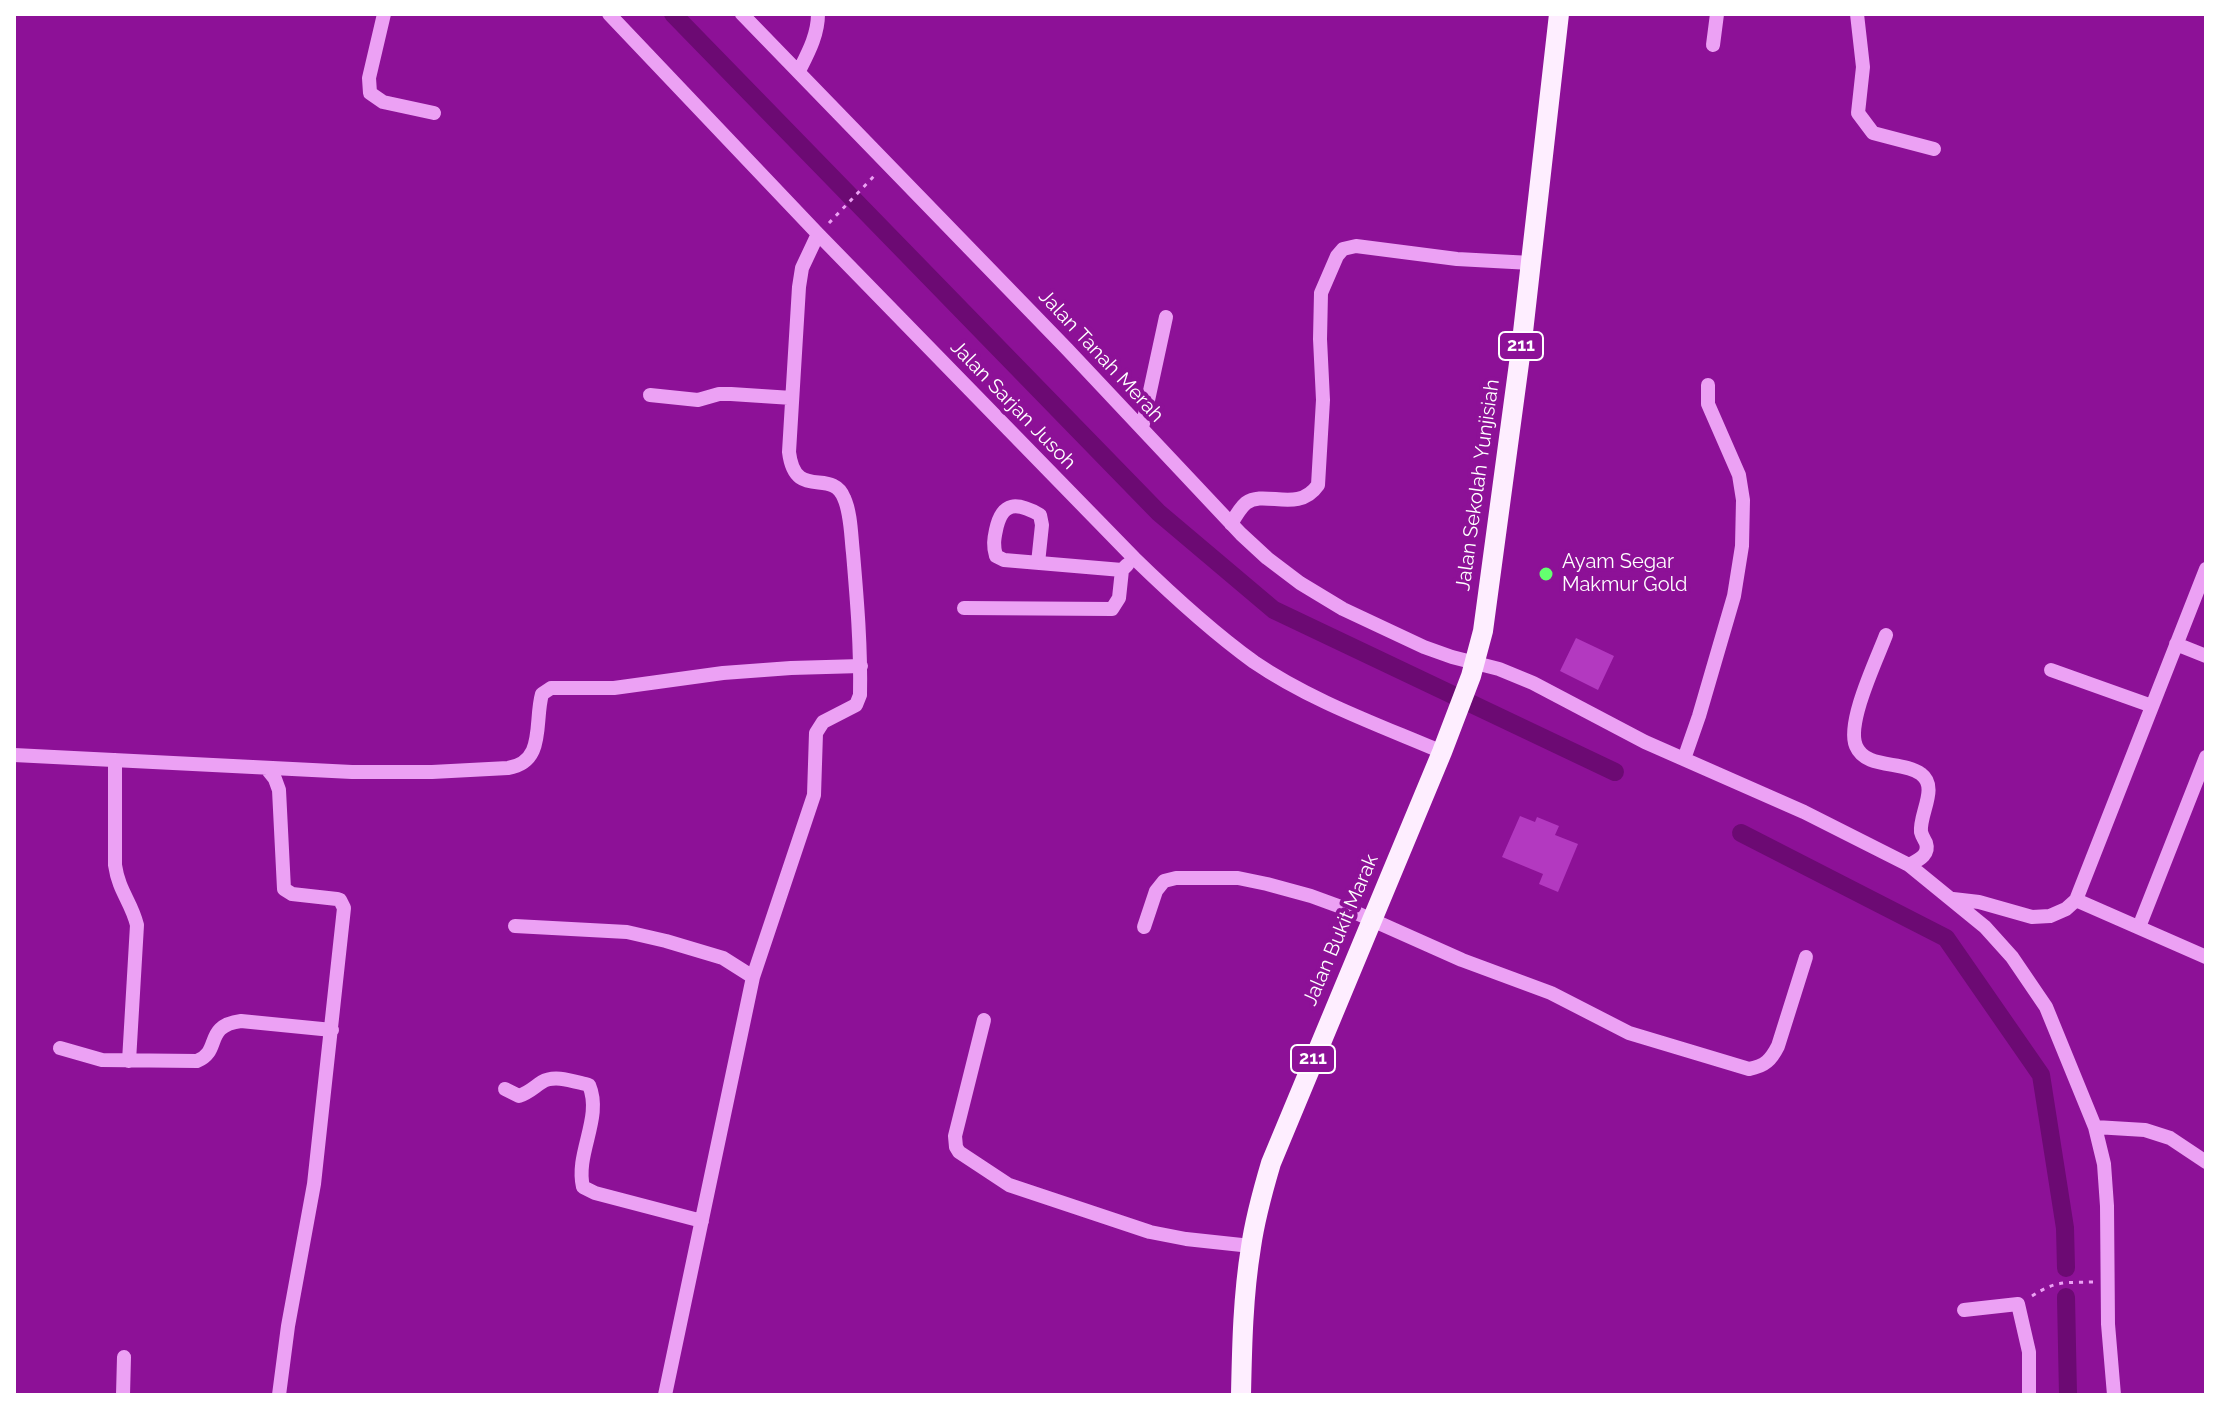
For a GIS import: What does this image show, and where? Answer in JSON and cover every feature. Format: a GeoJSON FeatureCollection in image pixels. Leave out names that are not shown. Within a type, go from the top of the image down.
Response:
{"type":"FeatureCollection","features":[{"type":"Feature","properties":{"kind":"main road","name":"Jalan Sekolah Yunjisiah"},"geometry":{"type":"LineString","coordinates":[[1473,669],[1494,559],[1559,14]]}},
{"type":"Feature","properties":{"kind":"main road","name":"Jalan Bukit Marak"},"geometry":{"type":"LineString","coordinates":[[1241,1395],[1245,1293],[1251,1246],[1271,1163],[1473,669]]}},
{"type":"Feature","properties":{"kind":"street"},"geometry":{"type":"LineString","coordinates":[[384,14],[369,78],[370,93],[383,102],[434,113]]}},
{"type":"Feature","properties":{"kind":"street","name":"Jalan Sarjan Jusoh"},"geometry":{"type":"LineString","coordinates":[[609,14],[1134,558],[1214,631],[1256,663],[1331,704],[1444,745]]}},
{"type":"Feature","properties":{"kind":"street","name":"Jalan Tanah Merah"},"geometry":{"type":"LineString","coordinates":[[742,14],[1231,524],[1300,583],[1343,609],[1424,647],[1473,669],[1499,669],[1533,683],[1619,729],[1804,812],[1909,865],[1985,927],[2012,957],[2046,1007],[2095,1127],[2104,1164],[2107,1206],[2106,1282],[2114,1395]]}},
{"type":"Feature","properties":{"kind":"street"},"geometry":{"type":"LineString","coordinates":[[799,71],[813,43],[818,14]]}},
{"type":"Feature","properties":{"kind":"street"},"geometry":{"type":"LineString","coordinates":[[1713,45],[1717,14]]}},
{"type":"Feature","properties":{"kind":"street"},"geometry":{"type":"LineString","coordinates":[[1857,14],[1863,67],[1858,113],[1873,133],[1934,149]]}},
{"type":"Feature","properties":{"kind":"street"},"geometry":{"type":"LineString","coordinates":[[665,1395],[753,977],[814,795],[816,733],[823,722],[856,705],[860,695],[859,621],[844,497],[837,488],[798,478],[791,468],[789,452],[802,268],[818,234]]}},
{"type":"Feature","properties":{"kind":"street"},"geometry":{"type":"LineString","coordinates":[[1231,524],[1249,501],[1286,501],[1310,494],[1318,485],[1323,400],[1321,297],[1337,256],[1343,249],[1356,246],[1457,259],[1531,263]]}},
{"type":"Feature","properties":{"kind":"street"},"geometry":{"type":"LineString","coordinates":[[1142,428],[1166,317]]}},
{"type":"Feature","properties":{"kind":"street"},"geometry":{"type":"LineString","coordinates":[[1684,759],[1734,596],[1742,546],[1743,500],[1739,475],[1708,404],[1708,385]]}},
{"type":"Feature","properties":{"kind":"street"},"geometry":{"type":"LineString","coordinates":[[650,395],[698,400],[719,394],[792,398]]}},
{"type":"Feature","properties":{"kind":"street"},"geometry":{"type":"LineString","coordinates":[[1038,563],[1042,525],[1040,515],[1012,506],[1004,509],[999,514],[993,547],[996,556],[1004,560],[1038,563],[1122,570]]}},
{"type":"Feature","properties":{"kind":"street"},"geometry":{"type":"LineString","coordinates":[[964,608],[1112,609],[1119,598],[1122,570],[1134,558]]}},
{"type":"Feature","properties":{"kind":"street"},"geometry":{"type":"LineString","coordinates":[[1953,899],[1979,902],[2032,917],[2050,916],[2066,909],[2076,900],[2206,569]]}},
{"type":"Feature","properties":{"kind":"street"},"geometry":{"type":"LineString","coordinates":[[1886,635],[1858,709],[1853,736],[1856,748],[1865,758],[1915,770],[1928,781],[1921,828],[1926,851],[1923,858],[1909,865]]}},
{"type":"Feature","properties":{"kind":"street"},"geometry":{"type":"LineString","coordinates":[[2176,644],[2206,656]]}},
{"type":"Feature","properties":{"kind":"street"},"geometry":{"type":"LineString","coordinates":[[14,755],[267,769],[432,772],[520,766],[529,760],[535,748],[542,694],[551,688],[614,688],[723,673],[861,666]]}},
{"type":"Feature","properties":{"kind":"street"},"geometry":{"type":"LineString","coordinates":[[2051,670],[2152,706]]}},
{"type":"Feature","properties":{"kind":"street"},"geometry":{"type":"LineString","coordinates":[[2139,927],[2206,757]]}},
{"type":"Feature","properties":{"kind":"street"},"geometry":{"type":"LineString","coordinates":[[115,760],[115,865],[123,896],[133,911],[137,925],[129,1061]]}},
{"type":"Feature","properties":{"kind":"street"},"geometry":{"type":"LineString","coordinates":[[267,769],[279,790],[284,889],[292,894],[337,899],[344,908],[314,1184],[288,1326],[279,1395]]}},
{"type":"Feature","properties":{"kind":"street"},"geometry":{"type":"LineString","coordinates":[[1144,927],[1156,891],[1164,881],[1176,878],[1238,878],[1267,884],[1311,896],[1371,919],[1462,960],[1551,993],[1629,1033],[1749,1069],[1762,1067],[1772,1059],[1806,957]]}},
{"type":"Feature","properties":{"kind":"street"},"geometry":{"type":"LineString","coordinates":[[2076,900],[2206,957]]}},
{"type":"Feature","properties":{"kind":"street"},"geometry":{"type":"LineString","coordinates":[[515,926],[627,932],[723,958],[753,977]]}},
{"type":"Feature","properties":{"kind":"street"},"geometry":{"type":"LineString","coordinates":[[984,1020],[955,1136],[956,1147],[963,1156],[1009,1185],[1150,1232],[1251,1246]]}},
{"type":"Feature","properties":{"kind":"street"},"geometry":{"type":"LineString","coordinates":[[60,1048],[102,1060],[203,1059],[208,1055],[216,1033],[229,1022],[332,1030]]}},
{"type":"Feature","properties":{"kind":"street"},"geometry":{"type":"LineString","coordinates":[[505,1089],[519,1096],[533,1090],[544,1080],[557,1078],[589,1085],[594,1107],[580,1172],[583,1187],[595,1193],[702,1221]]}},
{"type":"Feature","properties":{"kind":"street"},"geometry":{"type":"LineString","coordinates":[[2095,1127],[2145,1130],[2170,1138],[2206,1162]]}},
{"type":"Feature","properties":{"kind":"street"},"geometry":{"type":"LineString","coordinates":[[1964,1310],[2018,1304],[2029,1352],[2029,1395]]}},
{"type":"Feature","properties":{"kind":"street"},"geometry":{"type":"LineString","coordinates":[[123,1395],[124,1357]]}},
{"type":"Feature","properties":{"kind":"path"},"geometry":{"type":"LineString","coordinates":[[831,220],[870,179]]}},
{"type":"Feature","properties":{"kind":"path"},"geometry":{"type":"LineString","coordinates":[[2018,1304],[2048,1285],[2106,1282]]}},
{"type":"Feature","properties":{"kind":"building"},"geometry":{"type":"Polygon","coordinates":[[[1576,638],[1614,656],[1598,690],[1560,671],[1576,638]]]}},
{"type":"Feature","properties":{"kind":"building"},"geometry":{"type":"Polygon","coordinates":[[[1520,816],[1535,822],[1537,817],[1559,826],[1555,835],[1578,844],[1558,892],[1539,884],[1543,874],[1502,857],[1520,816]]]}},
{"type":"Feature","properties":{"kind":"waterway"},"geometry":{"type":"LineString","coordinates":[[673,14],[1158,512],[1274,610],[1615,772]]}},
{"type":"Feature","properties":{"kind":"waterway"},"geometry":{"type":"LineString","coordinates":[[1741,833],[1946,938],[2041,1075],[2065,1228],[2066,1268]]}},
{"type":"Feature","properties":{"kind":"waterway"},"geometry":{"type":"LineString","coordinates":[[2066,1297],[2068,1395]]}},
{"type":"Feature","properties":{"kind":"place","name":"Ayam Segar Makmur Gold"},"geometry":{"type":"Point","coordinates":[1546,574]}}]}
